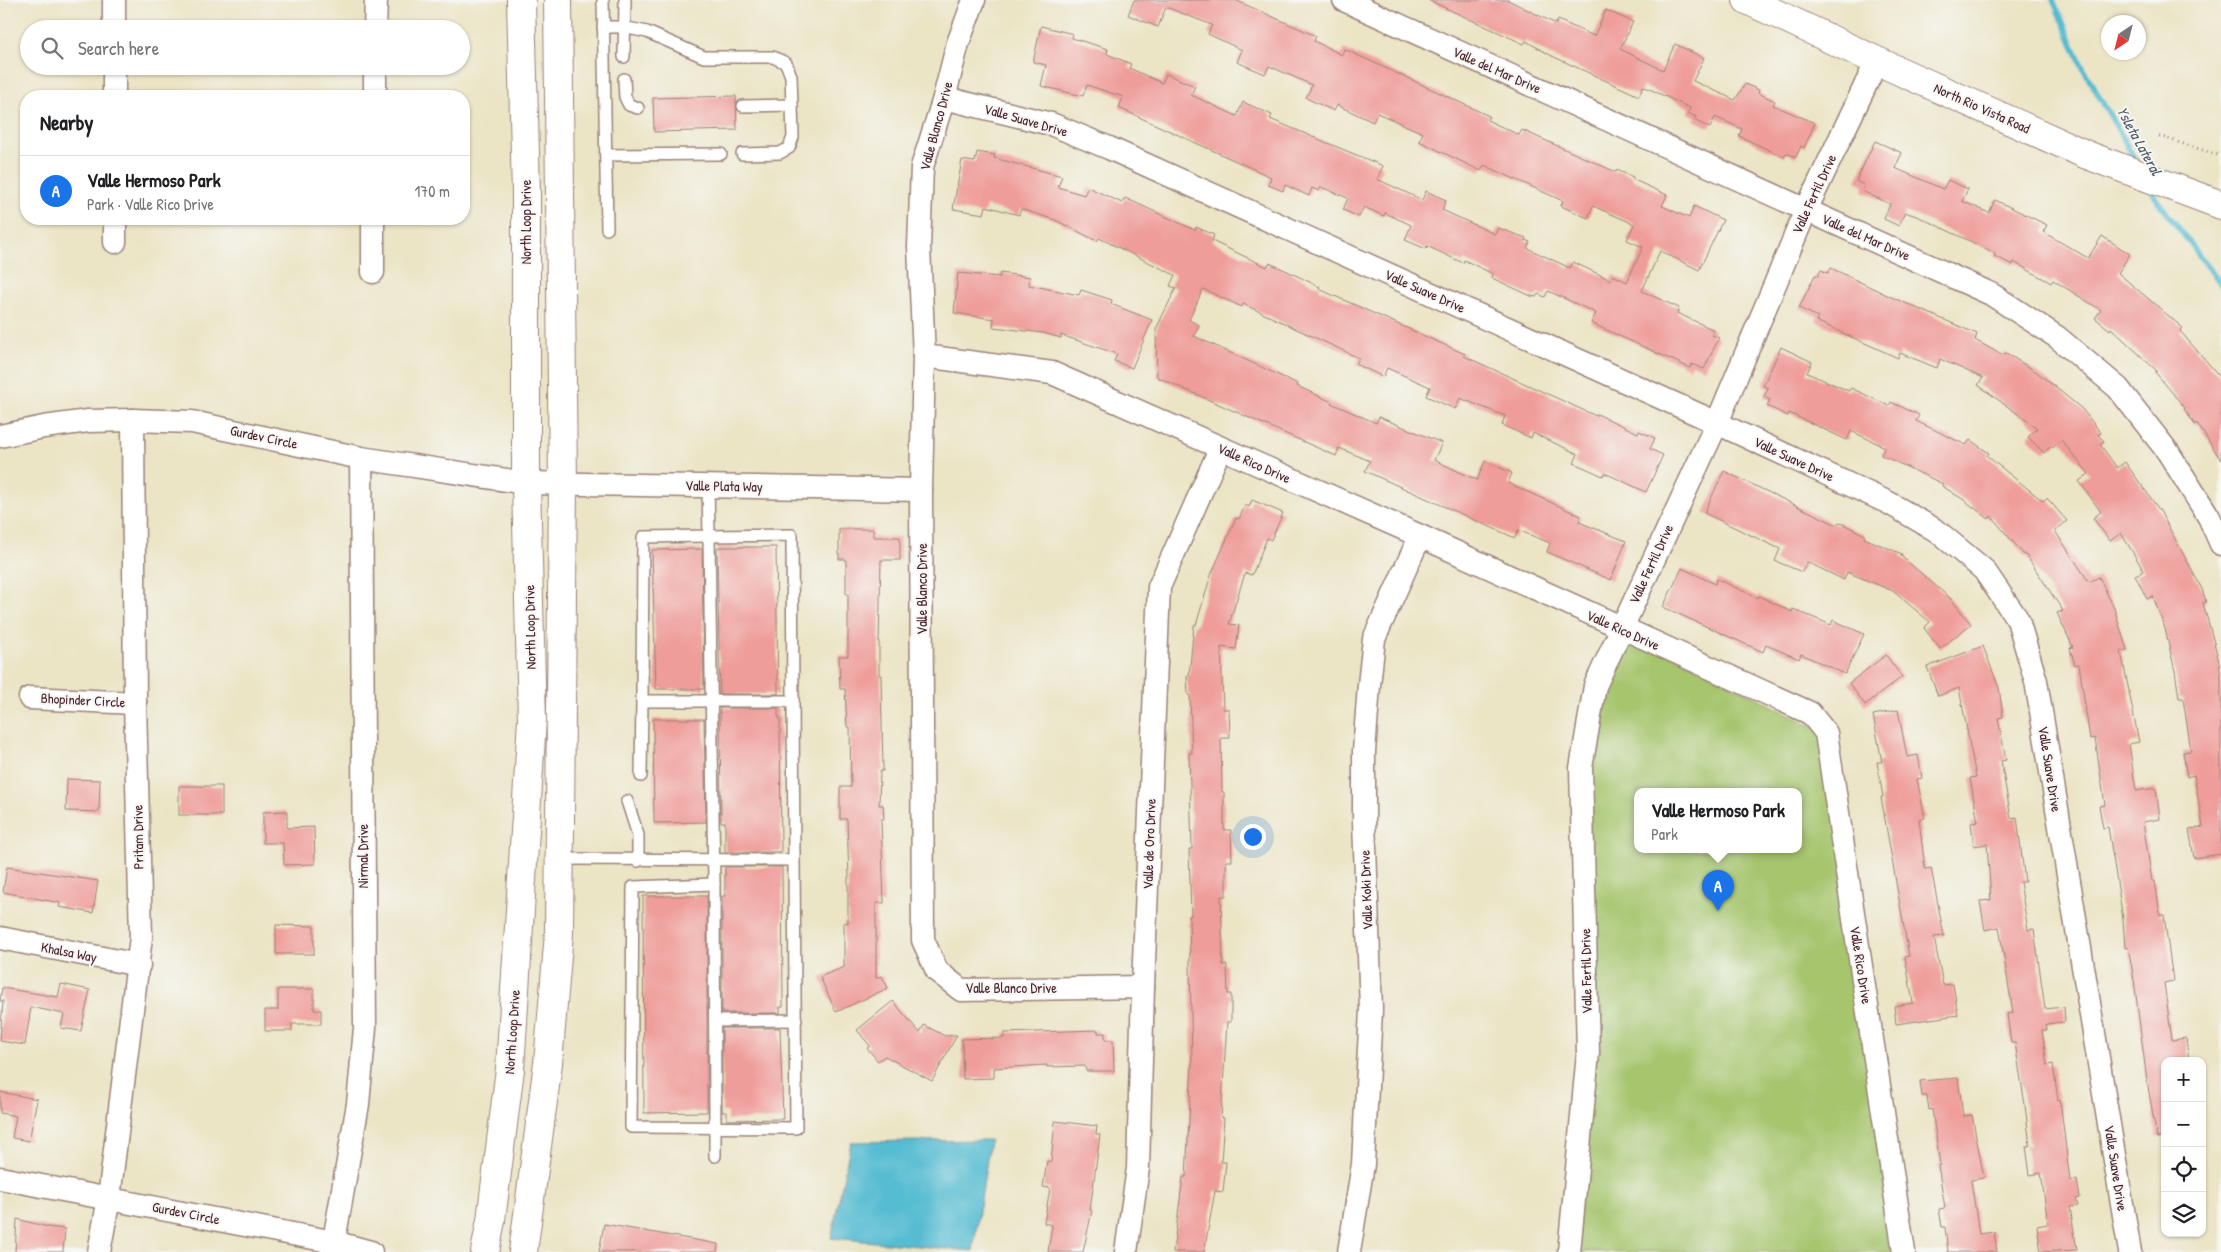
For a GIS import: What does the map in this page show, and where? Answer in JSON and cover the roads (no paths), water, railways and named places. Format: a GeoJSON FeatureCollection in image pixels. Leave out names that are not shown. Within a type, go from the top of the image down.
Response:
{"type":"FeatureCollection","features":[{"type":"Feature","properties":{"kind":"main road","name":"North Loop Drive"},"geometry":{"type":"LineString","coordinates":[[485,1252],[491,1220],[510,1069],[532,720],[526,483],[526,194],[521,0]]}},
{"type":"Feature","properties":{"kind":"main road"},"geometry":{"type":"LineString","coordinates":[[523,1252],[548,1063],[559,933],[562,483],[558,0]]}},
{"type":"Feature","properties":{"kind":"main road","name":"North Rio Vista Road"},"geometry":{"type":"LineString","coordinates":[[1747,0],[1877,61],[2110,163],[2221,205]]}},
{"type":"Feature","properties":{"kind":"street"},"geometry":{"type":"LineString","coordinates":[[114,0],[114,20]]}},
{"type":"Feature","properties":{"kind":"street"},"geometry":{"type":"LineString","coordinates":[[375,20],[376,0]]}},
{"type":"Feature","properties":{"kind":"street","name":"Valle Blanco Drive"},"geometry":{"type":"LineString","coordinates":[[974,0],[958,43],[944,98],[922,167],[919,247],[924,356],[921,490],[923,940],[937,971],[961,990],[1143,987]]}},
{"type":"Feature","properties":{"kind":"street","name":"Valle del Mar Drive"},"geometry":{"type":"LineString","coordinates":[[1344,0],[1991,294],[2057,337],[2118,388],[2168,452],[2209,517],[2221,544]]}},
{"type":"Feature","properties":{"kind":"street","name":"Valle Fertil Drive"},"geometry":{"type":"LineString","coordinates":[[1569,1252],[1588,1053],[1581,768],[1595,686],[1717,423],[1806,210],[1877,61]]}},
{"type":"Feature","properties":{"kind":"street"},"geometry":{"type":"LineString","coordinates":[[114,75],[114,90]]}},
{"type":"Feature","properties":{"kind":"street"},"geometry":{"type":"LineString","coordinates":[[374,90],[375,75]]}},
{"type":"Feature","properties":{"kind":"street","name":"Valle Suave Drive"},"geometry":{"type":"LineString","coordinates":[[944,98],[1051,124],[1109,148],[1717,423],[1889,503],[1937,531],[1984,570],[2018,620],[2036,681],[2130,1252]]}},
{"type":"Feature","properties":{"kind":"street"},"geometry":{"type":"LineString","coordinates":[[114,225],[115,242]]}},
{"type":"Feature","properties":{"kind":"street"},"geometry":{"type":"LineString","coordinates":[[372,272],[373,225]]}},
{"type":"Feature","properties":{"kind":"street","name":"Valle Rico Drive"},"geometry":{"type":"LineString","coordinates":[[924,356],[1052,373],[1420,536],[1621,629],[1810,713],[1826,733],[1904,1252]]}},
{"type":"Feature","properties":{"kind":"street","name":"Pritam Drive"},"geometry":{"type":"LineString","coordinates":[[99,1252],[109,1198],[141,938],[135,703],[133,420]]}},
{"type":"Feature","properties":{"kind":"street","name":"Gurdev Circle"},"geometry":{"type":"LineString","coordinates":[[0,436],[88,421],[192,422],[361,458],[526,483]]}},
{"type":"Feature","properties":{"kind":"street","name":"Valle de Oro Drive"},"geometry":{"type":"LineString","coordinates":[[1126,1252],[1138,1168],[1143,987],[1159,587],[1220,449]]}},
{"type":"Feature","properties":{"kind":"street","name":"Nirmal Drive"},"geometry":{"type":"LineString","coordinates":[[333,1247],[358,1104],[365,1028],[361,458]]}},
{"type":"Feature","properties":{"kind":"street","name":"Valle Plata Way"},"geometry":{"type":"LineString","coordinates":[[526,483],[921,490]]}},
{"type":"Feature","properties":{"kind":"street","name":"Valle Koki Drive"},"geometry":{"type":"LineString","coordinates":[[1349,1252],[1363,1164],[1371,1010],[1364,821],[1364,752],[1369,685],[1374,639],[1420,536]]}},
{"type":"Feature","properties":{"kind":"street","name":"Bhopinder Circle"},"geometry":{"type":"LineString","coordinates":[[30,698],[135,703]]}},
{"type":"Feature","properties":{"kind":"street","name":"Khalsa Way"},"geometry":{"type":"LineString","coordinates":[[0,938],[139,965]]}},
{"type":"Feature","properties":{"kind":"street","name":"Gurdev Circle"},"geometry":{"type":"LineString","coordinates":[[0,1178],[109,1198],[333,1247],[371,1252]]}},
{"type":"Feature","properties":{"kind":"lane"},"geometry":{"type":"LineString","coordinates":[[603,0],[607,228]]}},
{"type":"Feature","properties":{"kind":"lane"},"geometry":{"type":"LineString","coordinates":[[624,0],[624,57]]}},
{"type":"Feature","properties":{"kind":"lane"},"geometry":{"type":"LineString","coordinates":[[603,27],[623,27],[647,32],[704,57],[773,57],[786,63],[791,76],[793,137],[789,148],[780,153],[742,154]]}},
{"type":"Feature","properties":{"kind":"lane"},"geometry":{"type":"LineString","coordinates":[[624,79],[624,97],[629,105],[638,108]]}},
{"type":"Feature","properties":{"kind":"lane"},"geometry":{"type":"LineString","coordinates":[[743,106],[792,105]]}},
{"type":"Feature","properties":{"kind":"lane"},"geometry":{"type":"LineString","coordinates":[[606,154],[720,154]]}},
{"type":"Feature","properties":{"kind":"lane"},"geometry":{"type":"LineString","coordinates":[[708,486],[712,861],[714,884],[715,1156]]}},
{"type":"Feature","properties":{"kind":"lane"},"geometry":{"type":"LineString","coordinates":[[641,776],[642,538],[792,535],[796,1128],[631,1127],[633,887],[714,884]]}},
{"type":"Feature","properties":{"kind":"lane"},"geometry":{"type":"LineString","coordinates":[[642,701],[793,701]]}},
{"type":"Feature","properties":{"kind":"lane"},"geometry":{"type":"LineString","coordinates":[[627,801],[638,836],[638,861]]}},
{"type":"Feature","properties":{"kind":"lane"},"geometry":{"type":"LineString","coordinates":[[560,859],[638,861],[794,860]]}},
{"type":"Feature","properties":{"kind":"lane"},"geometry":{"type":"LineString","coordinates":[[715,1021],[796,1020]]}},
{"type":"Feature","properties":{"kind":"water"},"geometry":{"type":"Polygon","coordinates":[[[990,1140],[973,1251],[831,1238],[851,1142],[990,1140]]]}},
{"type":"Feature","properties":{"kind":"waterway","name":"Ysleta Lateral"},"geometry":{"type":"LineString","coordinates":[[2053,0],[2084,70],[2137,163]]}},
{"type":"Feature","properties":{"kind":"waterway","name":"Ysleta Lateral"},"geometry":{"type":"LineString","coordinates":[[2151,189],[2157,200],[2221,284]]}},
{"type":"Feature","properties":{"kind":"place","name":"Valle Hermoso Park"},"geometry":{"type":"Point","coordinates":[1718,911]}}]}
